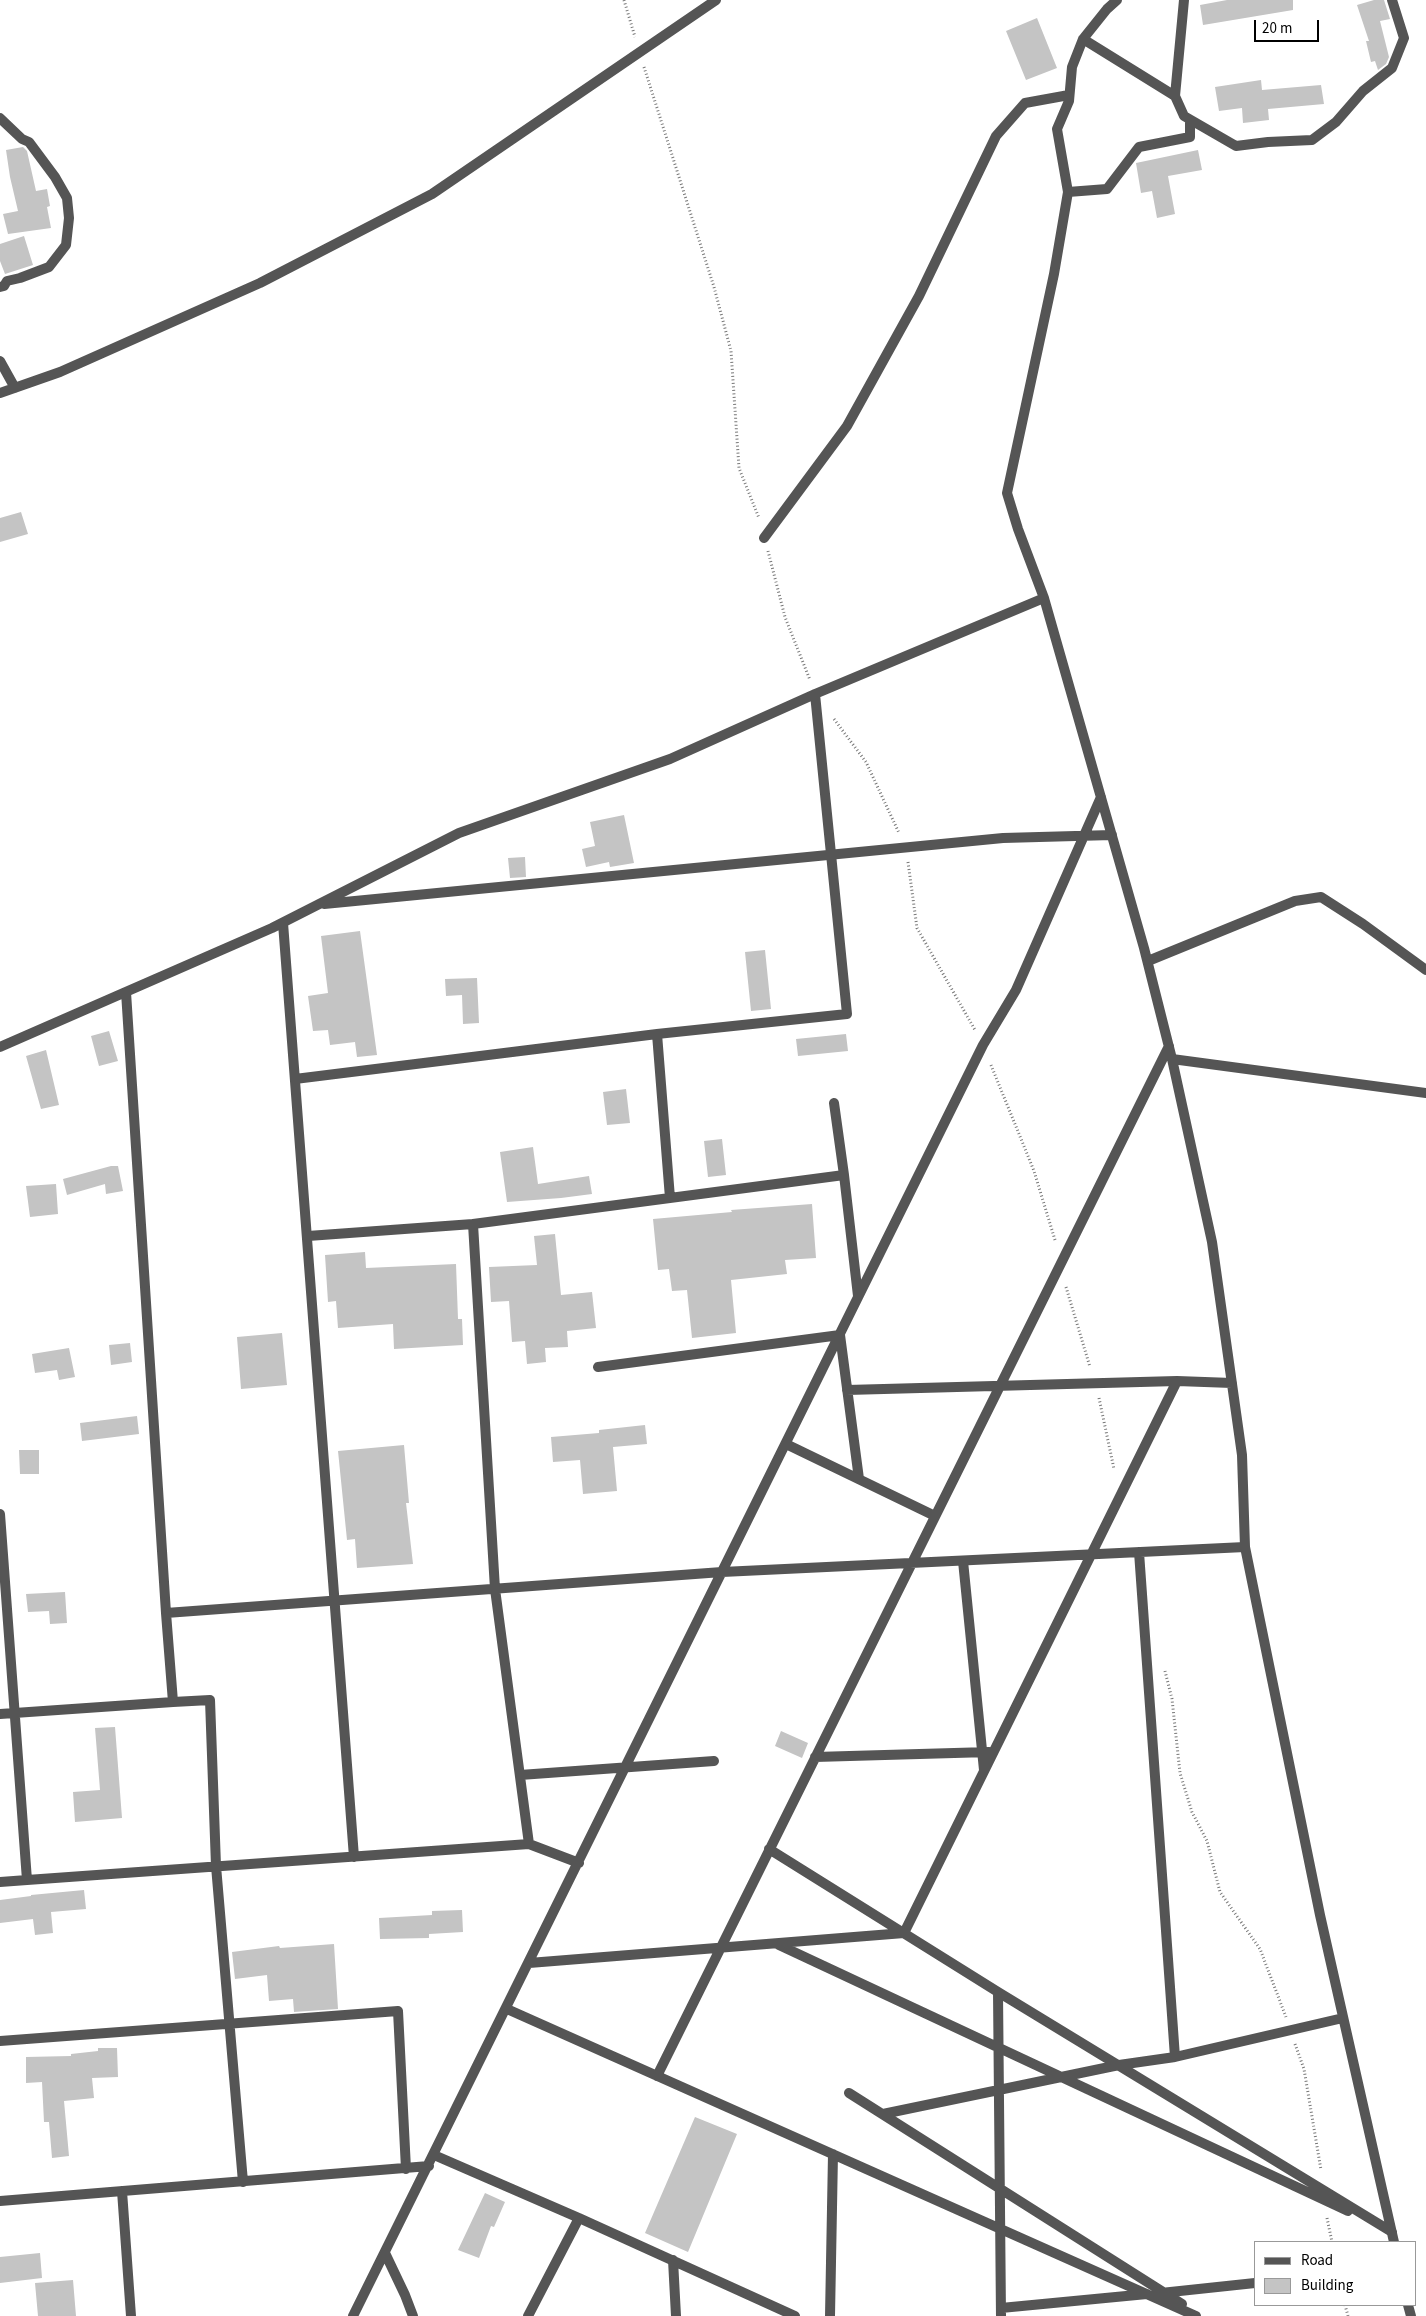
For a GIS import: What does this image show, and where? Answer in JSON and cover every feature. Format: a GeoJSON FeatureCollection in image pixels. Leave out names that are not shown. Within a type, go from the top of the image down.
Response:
{"type":"FeatureCollection","features":[{"type":"Feature","properties":{"kind":"street"},"geometry":{"type":"LineString","coordinates":[[0,393],[60,372],[260,283],[432,194],[716,0]]}},
{"type":"Feature","properties":{"kind":"street"},"geometry":{"type":"LineString","coordinates":[[1118,0],[1107,9],[1083,39],[1072,68],[1069,95],[1057,129],[1068,192],[1054,274],[1007,493],[1018,529],[1044,598],[1148,961],[1172,1058],[1212,1242],[1242,1455],[1244,1547],[1343,2018],[1394,2241]]}},
{"type":"Feature","properties":{"kind":"street"},"geometry":{"type":"LineString","coordinates":[[1184,0],[1176,96],[1184,116],[1236,146],[1312,140],[1336,122],[1363,91],[1392,68],[1404,38],[1392,0]]}},
{"type":"Feature","properties":{"kind":"street"},"geometry":{"type":"LineString","coordinates":[[1083,39],[1176,96]]}},
{"type":"Feature","properties":{"kind":"street"},"geometry":{"type":"LineString","coordinates":[[764,538],[847,426],[919,296],[996,136],[1025,103],[1069,95]]}},
{"type":"Feature","properties":{"kind":"street"},"geometry":{"type":"LineString","coordinates":[[0,118],[22,140],[30,142],[67,198],[69,218],[66,245],[49,267],[6,281],[4,286],[0,287]]}},
{"type":"Feature","properties":{"kind":"street"},"geometry":{"type":"LineString","coordinates":[[1068,192],[1107,189],[1139,147],[1190,137],[1190,120]]}},
{"type":"Feature","properties":{"kind":"street"},"geometry":{"type":"LineString","coordinates":[[0,361],[15,388]]}},
{"type":"Feature","properties":{"kind":"street"},"geometry":{"type":"LineString","coordinates":[[0,1047],[283,922],[459,833],[670,759],[815,694],[1044,598]]}},
{"type":"Feature","properties":{"kind":"street"},"geometry":{"type":"LineString","coordinates":[[295,1079],[658,1034],[846,1014],[815,694]]}},
{"type":"Feature","properties":{"kind":"street"},"geometry":{"type":"LineString","coordinates":[[353,2316],[579,1864],[983,1045],[1016,990],[1101,797]]}},
{"type":"Feature","properties":{"kind":"street"},"geometry":{"type":"LineString","coordinates":[[318,905],[1003,838],[1112,835]]}},
{"type":"Feature","properties":{"kind":"street"},"geometry":{"type":"LineString","coordinates":[[1148,961],[1295,901],[1321,897],[1363,924],[1426,970]]}},
{"type":"Feature","properties":{"kind":"street"},"geometry":{"type":"LineString","coordinates":[[283,922],[354,1857]]}},
{"type":"Feature","properties":{"kind":"street"},"geometry":{"type":"LineString","coordinates":[[126,992],[173,1702]]}},
{"type":"Feature","properties":{"kind":"street"},"geometry":{"type":"LineString","coordinates":[[658,1034],[670,1198]]}},
{"type":"Feature","properties":{"kind":"street"},"geometry":{"type":"LineString","coordinates":[[657,2076],[1169,1046]]}},
{"type":"Feature","properties":{"kind":"street"},"geometry":{"type":"LineString","coordinates":[[1172,1058],[1426,1093]]}},
{"type":"Feature","properties":{"kind":"street"},"geometry":{"type":"LineString","coordinates":[[834,1103],[858,1297]]}},
{"type":"Feature","properties":{"kind":"street"},"geometry":{"type":"LineString","coordinates":[[308,1236],[473,1224],[844,1175]]}},
{"type":"Feature","properties":{"kind":"street"},"geometry":{"type":"LineString","coordinates":[[473,1224],[495,1589],[529,1844]]}},
{"type":"Feature","properties":{"kind":"street"},"geometry":{"type":"LineString","coordinates":[[598,1367],[840,1335]]}},
{"type":"Feature","properties":{"kind":"street"},"geometry":{"type":"LineString","coordinates":[[840,1335],[858,1479]]}},
{"type":"Feature","properties":{"kind":"street"},"geometry":{"type":"LineString","coordinates":[[847,1390],[1177,1382],[1232,1383]]}},
{"type":"Feature","properties":{"kind":"street"},"geometry":{"type":"LineString","coordinates":[[904,1933],[1177,1382]]}},
{"type":"Feature","properties":{"kind":"street"},"geometry":{"type":"LineString","coordinates":[[786,1444],[935,1516]]}},
{"type":"Feature","properties":{"kind":"street"},"geometry":{"type":"LineString","coordinates":[[0,1514],[27,1880]]}},
{"type":"Feature","properties":{"kind":"street"},"geometry":{"type":"LineString","coordinates":[[166,1612],[722,1572],[1244,1547]]}},
{"type":"Feature","properties":{"kind":"street"},"geometry":{"type":"LineString","coordinates":[[1139,1552],[1175,2056]]}},
{"type":"Feature","properties":{"kind":"street"},"geometry":{"type":"LineString","coordinates":[[964,1561],[984,1771]]}},
{"type":"Feature","properties":{"kind":"street"},"geometry":{"type":"LineString","coordinates":[[0,1714],[210,1700],[216,1866],[243,2182]]}},
{"type":"Feature","properties":{"kind":"street"},"geometry":{"type":"LineString","coordinates":[[815,1757],[994,1752]]}},
{"type":"Feature","properties":{"kind":"street"},"geometry":{"type":"LineString","coordinates":[[520,1775],[714,1761]]}},
{"type":"Feature","properties":{"kind":"street"},"geometry":{"type":"LineString","coordinates":[[0,1882],[529,1844],[579,1864]]}},
{"type":"Feature","properties":{"kind":"street"},"geometry":{"type":"LineString","coordinates":[[770,1849],[998,1992],[1119,2065],[1324,2195],[1392,2232]]}},
{"type":"Feature","properties":{"kind":"street"},"geometry":{"type":"LineString","coordinates":[[529,1962],[904,1933]]}},
{"type":"Feature","properties":{"kind":"street"},"geometry":{"type":"LineString","coordinates":[[777,1944],[1060,2078],[1324,2195]]}},
{"type":"Feature","properties":{"kind":"street"},"geometry":{"type":"LineString","coordinates":[[998,1992],[1001,2312],[1163,2292],[1254,2284]]}},
{"type":"Feature","properties":{"kind":"street"},"geometry":{"type":"LineString","coordinates":[[507,2009],[1196,2316]]}},
{"type":"Feature","properties":{"kind":"street"},"geometry":{"type":"LineString","coordinates":[[0,2041],[398,2011],[406,2169]]}},
{"type":"Feature","properties":{"kind":"street"},"geometry":{"type":"LineString","coordinates":[[883,2114],[1119,2065],[1175,2056],[1343,2018]]}},
{"type":"Feature","properties":{"kind":"street"},"geometry":{"type":"LineString","coordinates":[[849,2093],[1200,2316]]}},
{"type":"Feature","properties":{"kind":"street"},"geometry":{"type":"LineString","coordinates":[[434,2154],[795,2316]]}},
{"type":"Feature","properties":{"kind":"street"},"geometry":{"type":"LineString","coordinates":[[830,2316],[833,2154]]}},
{"type":"Feature","properties":{"kind":"street"},"geometry":{"type":"LineString","coordinates":[[0,2201],[429,2166]]}},
{"type":"Feature","properties":{"kind":"street"},"geometry":{"type":"LineString","coordinates":[[122,2192],[131,2316]]}},
{"type":"Feature","properties":{"kind":"street"},"geometry":{"type":"LineString","coordinates":[[528,2316],[579,2218]]}},
{"type":"Feature","properties":{"kind":"street"},"geometry":{"type":"LineString","coordinates":[[385,2253],[406,2295],[413,2316]]}},
{"type":"Feature","properties":{"kind":"street"},"geometry":{"type":"LineString","coordinates":[[673,2260],[676,2316]]}},
{"type":"Feature","properties":{"kind":"path"},"geometry":{"type":"LineString","coordinates":[[624,0],[714,287],[731,351],[740,468],[757,508],[785,617],[815,694]]}},
{"type":"Feature","properties":{"kind":"path"},"geometry":{"type":"LineString","coordinates":[[832,716],[866,762],[906,848],[917,928],[983,1045],[1034,1171],[1058,1249],[1060,1264],[1105,1419],[1115,1471]]}},
{"type":"Feature","properties":{"kind":"path"},"geometry":{"type":"LineString","coordinates":[[1164,1665],[1172,1699],[1180,1773],[1192,1812],[1207,1841],[1220,1892],[1260,1949],[1304,2069],[1332,2241]]}},
{"type":"Feature","properties":{"kind":"building"},"geometry":{"type":"Polygon","coordinates":[[[1227,0],[1293,0],[1293,10],[1203,25],[1200,5],[1227,0]]]}},
{"type":"Feature","properties":{"kind":"building"},"geometry":{"type":"Polygon","coordinates":[[[1374,0],[1384,0],[1390,19],[1380,21],[1389,57],[1386,64],[1378,70],[1375,61],[1371,62],[1366,41],[1369,41],[1357,5],[1374,0]]]}},
{"type":"Feature","properties":{"kind":"building"},"geometry":{"type":"Polygon","coordinates":[[[1037,18],[1057,68],[1026,80],[1006,31],[1037,18]]]}},
{"type":"Feature","properties":{"kind":"building"},"geometry":{"type":"Polygon","coordinates":[[[1261,80],[1262,90],[1321,85],[1324,104],[1268,109],[1269,120],[1243,123],[1242,108],[1219,111],[1215,87],[1261,80]]]}},
{"type":"Feature","properties":{"kind":"building"},"geometry":{"type":"Polygon","coordinates":[[[23,147],[27,151],[36,191],[47,189],[50,206],[47,207],[51,228],[8,234],[3,214],[18,211],[6,150],[23,147]]]}},
{"type":"Feature","properties":{"kind":"building"},"geometry":{"type":"Polygon","coordinates":[[[1198,150],[1202,170],[1168,176],[1175,214],[1157,218],[1152,191],[1141,193],[1136,163],[1198,150]]]}},
{"type":"Feature","properties":{"kind":"building"},"geometry":{"type":"Polygon","coordinates":[[[24,236],[33,265],[5,274],[0,261],[0,244],[24,236]]]}},
{"type":"Feature","properties":{"kind":"building"},"geometry":{"type":"Polygon","coordinates":[[[21,512],[28,534],[0,542],[0,518],[21,512]]]}},
{"type":"Feature","properties":{"kind":"building"},"geometry":{"type":"Polygon","coordinates":[[[624,815],[634,863],[610,867],[609,862],[586,867],[582,849],[595,846],[590,822],[624,815]]]}},
{"type":"Feature","properties":{"kind":"building"},"geometry":{"type":"Polygon","coordinates":[[[525,857],[526,877],[510,878],[508,858],[525,857]]]}},
{"type":"Feature","properties":{"kind":"building"},"geometry":{"type":"Polygon","coordinates":[[[360,931],[377,1055],[357,1057],[355,1042],[330,1045],[328,1030],[313,1031],[308,996],[328,993],[321,936],[360,931]]]}},
{"type":"Feature","properties":{"kind":"building"},"geometry":{"type":"Polygon","coordinates":[[[765,950],[771,1009],[751,1011],[745,952],[765,950]]]}},
{"type":"Feature","properties":{"kind":"building"},"geometry":{"type":"Polygon","coordinates":[[[477,978],[479,1023],[463,1024],[462,995],[446,996],[445,979],[477,978]]]}},
{"type":"Feature","properties":{"kind":"building"},"geometry":{"type":"Polygon","coordinates":[[[109,1031],[118,1061],[99,1066],[91,1036],[109,1031]]]}},
{"type":"Feature","properties":{"kind":"building"},"geometry":{"type":"Polygon","coordinates":[[[846,1034],[848,1051],[798,1056],[796,1039],[846,1034]]]}},
{"type":"Feature","properties":{"kind":"building"},"geometry":{"type":"Polygon","coordinates":[[[46,1050],[59,1105],[41,1109],[26,1056],[46,1050]]]}},
{"type":"Feature","properties":{"kind":"building"},"geometry":{"type":"Polygon","coordinates":[[[626,1089],[630,1123],[607,1125],[603,1092],[626,1089]]]}},
{"type":"Feature","properties":{"kind":"building"},"geometry":{"type":"Polygon","coordinates":[[[722,1139],[726,1175],[708,1177],[704,1141],[722,1139]]]}},
{"type":"Feature","properties":{"kind":"building"},"geometry":{"type":"Polygon","coordinates":[[[533,1147],[538,1184],[589,1176],[592,1194],[507,1202],[500,1152],[533,1147]]]}},
{"type":"Feature","properties":{"kind":"building"},"geometry":{"type":"Polygon","coordinates":[[[111,1166],[118,1166],[123,1191],[106,1194],[105,1184],[67,1195],[63,1179],[111,1166]]]}},
{"type":"Feature","properties":{"kind":"building"},"geometry":{"type":"Polygon","coordinates":[[[56,1184],[58,1214],[30,1217],[26,1186],[56,1184]]]}},
{"type":"Feature","properties":{"kind":"building"},"geometry":{"type":"Polygon","coordinates":[[[812,1204],[816,1258],[785,1260],[787,1274],[731,1280],[736,1333],[692,1338],[687,1290],[672,1291],[669,1269],[658,1270],[653,1219],[732,1212],[731,1210],[812,1204]]]}},
{"type":"Feature","properties":{"kind":"building"},"geometry":{"type":"Polygon","coordinates":[[[555,1234],[561,1295],[592,1292],[596,1328],[567,1331],[568,1347],[545,1348],[546,1362],[527,1364],[525,1341],[512,1342],[509,1301],[491,1302],[489,1267],[537,1265],[534,1236],[555,1234]]]}},
{"type":"Feature","properties":{"kind":"building"},"geometry":{"type":"Polygon","coordinates":[[[365,1252],[366,1268],[456,1264],[458,1319],[462,1319],[463,1345],[394,1349],[393,1324],[338,1328],[336,1301],[328,1302],[325,1255],[365,1252]]]}},
{"type":"Feature","properties":{"kind":"building"},"geometry":{"type":"Polygon","coordinates":[[[282,1333],[287,1385],[241,1389],[237,1337],[282,1333]]]}},
{"type":"Feature","properties":{"kind":"building"},"geometry":{"type":"Polygon","coordinates":[[[130,1343],[132,1362],[111,1365],[109,1345],[130,1343]]]}},
{"type":"Feature","properties":{"kind":"building"},"geometry":{"type":"Polygon","coordinates":[[[69,1348],[75,1377],[59,1380],[57,1370],[35,1373],[32,1354],[69,1348]]]}},
{"type":"Feature","properties":{"kind":"building"},"geometry":{"type":"Polygon","coordinates":[[[137,1416],[139,1434],[82,1441],[80,1423],[137,1416]]]}},
{"type":"Feature","properties":{"kind":"building"},"geometry":{"type":"Polygon","coordinates":[[[645,1425],[647,1444],[613,1447],[617,1491],[583,1494],[580,1460],[553,1462],[551,1437],[599,1433],[599,1430],[645,1425]]]}},
{"type":"Feature","properties":{"kind":"building"},"geometry":{"type":"Polygon","coordinates":[[[404,1445],[409,1503],[406,1503],[413,1564],[357,1568],[355,1539],[347,1540],[338,1451],[404,1445]]]}},
{"type":"Feature","properties":{"kind":"building"},"geometry":{"type":"Polygon","coordinates":[[[19,1450],[39,1450],[39,1474],[20,1474],[19,1450]]]}},
{"type":"Feature","properties":{"kind":"building"},"geometry":{"type":"Polygon","coordinates":[[[65,1592],[67,1623],[50,1624],[49,1611],[28,1612],[26,1594],[65,1592]]]}},
{"type":"Feature","properties":{"kind":"building"},"geometry":{"type":"Polygon","coordinates":[[[115,1727],[122,1818],[75,1822],[73,1792],[100,1790],[95,1728],[115,1727]]]}},
{"type":"Feature","properties":{"kind":"building"},"geometry":{"type":"Polygon","coordinates":[[[781,1731],[808,1743],[802,1758],[775,1746],[781,1731]]]}},
{"type":"Feature","properties":{"kind":"building"},"geometry":{"type":"Polygon","coordinates":[[[84,1890],[86,1909],[51,1912],[53,1933],[35,1935],[33,1919],[0,1923],[0,1900],[84,1890]]]}},
{"type":"Feature","properties":{"kind":"building"},"geometry":{"type":"Polygon","coordinates":[[[462,1910],[463,1932],[429,1934],[429,1938],[380,1939],[379,1918],[432,1915],[432,1911],[462,1910]]]}},
{"type":"Feature","properties":{"kind":"building"},"geometry":{"type":"Polygon","coordinates":[[[334,1944],[338,2009],[294,2012],[293,1999],[269,2001],[267,1975],[235,1979],[232,1952],[279,1946],[280,1948],[334,1944]]]}},
{"type":"Feature","properties":{"kind":"building"},"geometry":{"type":"Polygon","coordinates":[[[98,2048],[117,2048],[118,2077],[92,2078],[94,2098],[64,2101],[69,2156],[52,2158],[49,2122],[44,2122],[42,2082],[26,2083],[26,2057],[71,2056],[71,2054],[98,2051],[98,2048]]]}},
{"type":"Feature","properties":{"kind":"building"},"geometry":{"type":"Polygon","coordinates":[[[695,2117],[737,2134],[688,2252],[645,2233],[695,2117]]]}},
{"type":"Feature","properties":{"kind":"building"},"geometry":{"type":"Polygon","coordinates":[[[485,2193],[505,2202],[494,2227],[491,2226],[479,2258],[458,2250],[485,2193]]]}},
{"type":"Feature","properties":{"kind":"building"},"geometry":{"type":"Polygon","coordinates":[[[40,2253],[42,2278],[0,2283],[0,2257],[40,2253]]]}},
{"type":"Feature","properties":{"kind":"building"},"geometry":{"type":"Polygon","coordinates":[[[73,2280],[76,2316],[38,2316],[35,2283],[73,2280]]]}}]}
